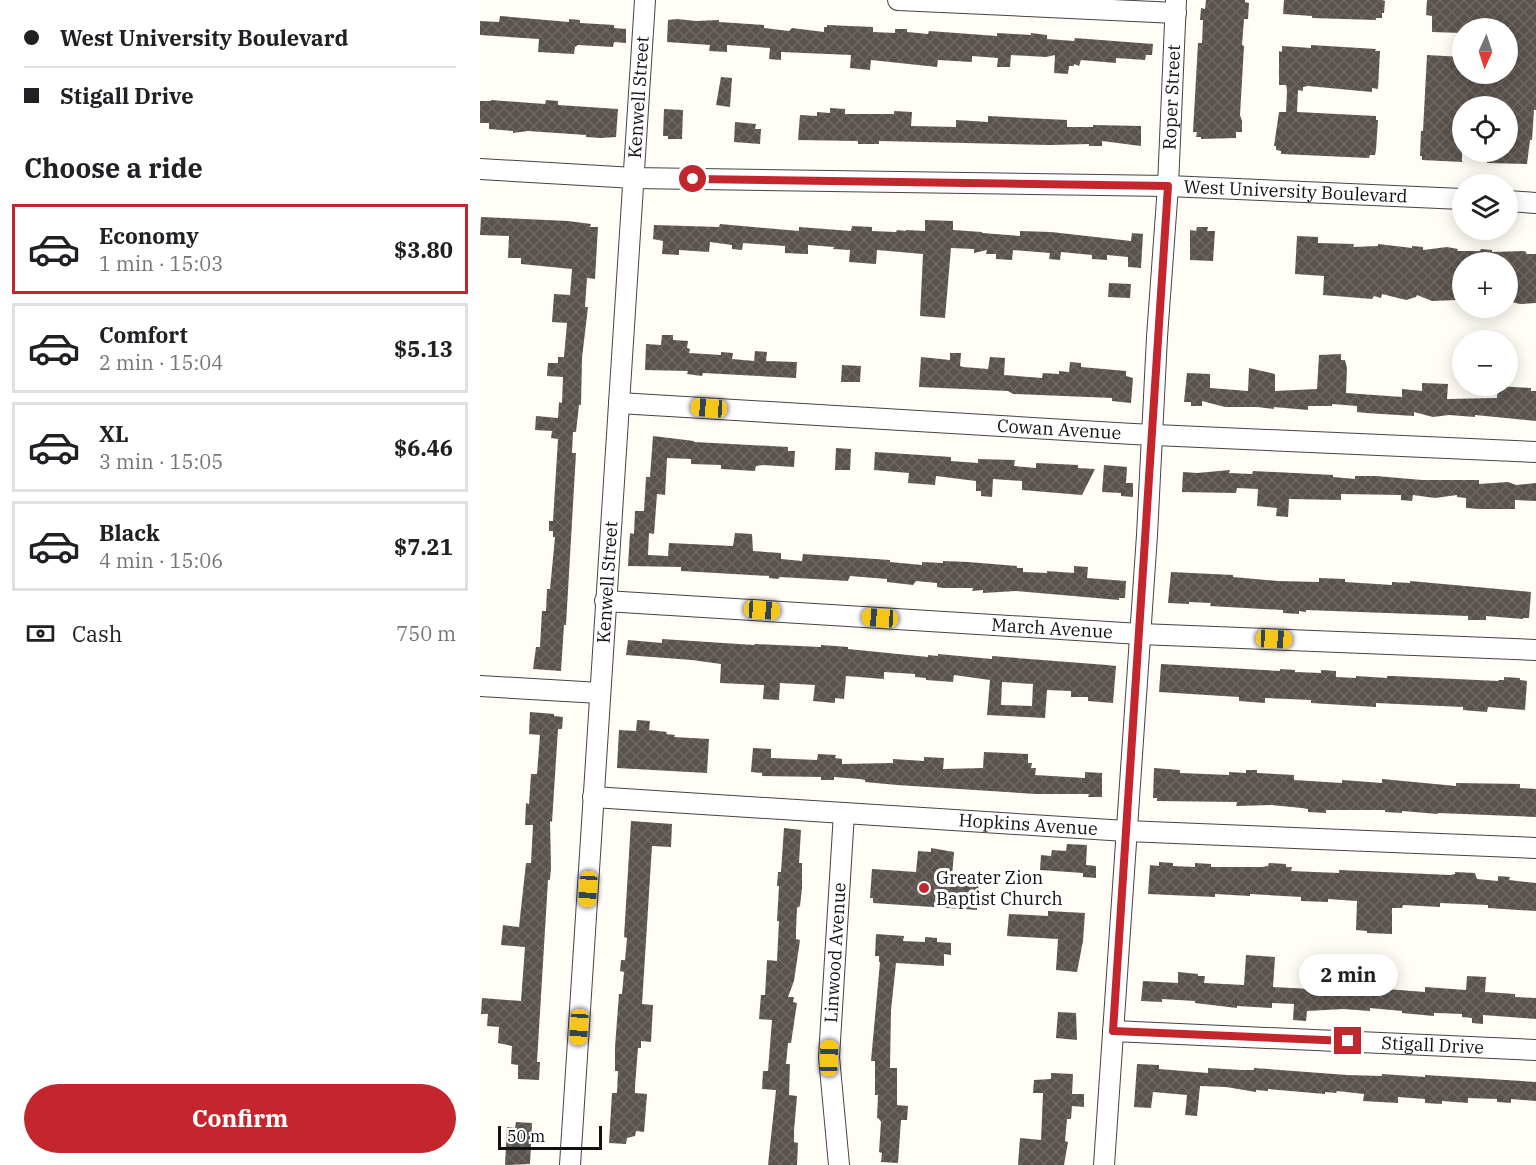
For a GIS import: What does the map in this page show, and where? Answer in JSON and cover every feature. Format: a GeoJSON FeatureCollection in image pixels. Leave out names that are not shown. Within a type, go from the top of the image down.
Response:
{"type":"FeatureCollection","features":[{"type":"Feature","properties":{"kind":"street","name":"Kenwell Street"},"geometry":{"type":"LineString","coordinates":[[570,1165],[645,0]]}},
{"type":"Feature","properties":{"kind":"street"},"geometry":{"type":"LineString","coordinates":[[898,0],[1176,7]]}},
{"type":"Feature","properties":{"kind":"street","name":"Roper Street"},"geometry":{"type":"LineString","coordinates":[[1104,1165],[1168,186],[1176,7]]}},
{"type":"Feature","properties":{"kind":"street","name":"West University Boulevard"},"geometry":{"type":"LineString","coordinates":[[480,169],[634,178],[1168,186],[1452,199]]}},
{"type":"Feature","properties":{"kind":"street"},"geometry":{"type":"LineString","coordinates":[[1518,202],[1536,203]]}},
{"type":"Feature","properties":{"kind":"street","name":"Cowan Avenue"},"geometry":{"type":"LineString","coordinates":[[619,403],[1151,435],[1536,452]]}},
{"type":"Feature","properties":{"kind":"street","name":"March Avenue"},"geometry":{"type":"LineString","coordinates":[[605,601],[1140,634],[1536,650]]}},
{"type":"Feature","properties":{"kind":"street"},"geometry":{"type":"LineString","coordinates":[[480,686],[600,693]]}},
{"type":"Feature","properties":{"kind":"street","name":"Hopkins Avenue"},"geometry":{"type":"LineString","coordinates":[[593,797],[1126,831],[1536,848]]}},
{"type":"Feature","properties":{"kind":"street","name":"Linwood Avenue"},"geometry":{"type":"LineString","coordinates":[[839,1165],[829,1047],[844,813]]}},
{"type":"Feature","properties":{"kind":"street","name":"Stigall Drive"},"geometry":{"type":"LineString","coordinates":[[1113,1031],[1536,1050]]}},
{"type":"Feature","properties":{"kind":"building"},"geometry":{"type":"Polygon","coordinates":[[[1206,0],[1245,0],[1249,3],[1248,19],[1244,19],[1242,45],[1244,46],[1240,115],[1242,132],[1236,132],[1236,138],[1201,139],[1201,137],[1196,137],[1197,132],[1193,132],[1198,43],[1202,43],[1201,8],[1205,9],[1206,0]]]}},
{"type":"Feature","properties":{"kind":"building"},"geometry":{"type":"Polygon","coordinates":[[[1284,0],[1385,1],[1382,18],[1376,18],[1376,20],[1312,18],[1312,16],[1283,14],[1284,0]]]}},
{"type":"Feature","properties":{"kind":"building"},"geometry":{"type":"Polygon","coordinates":[[[1427,0],[1536,0],[1536,110],[1534,110],[1532,140],[1530,140],[1527,164],[1487,163],[1518,162],[1518,96],[1452,96],[1452,162],[1422,160],[1420,156],[1421,131],[1423,131],[1427,55],[1452,56],[1452,84],[1518,84],[1518,18],[1452,18],[1452,33],[1432,32],[1432,16],[1426,15],[1427,0]]]}},
{"type":"Feature","properties":{"kind":"building"},"geometry":{"type":"Polygon","coordinates":[[[500,16],[569,22],[569,19],[580,20],[580,23],[614,25],[614,28],[626,29],[626,43],[614,42],[613,47],[578,45],[575,47],[574,54],[538,52],[539,39],[480,35],[480,21],[499,22],[500,16]]]}},
{"type":"Feature","properties":{"kind":"building"},"geometry":{"type":"Polygon","coordinates":[[[668,20],[719,20],[719,22],[764,25],[764,28],[789,31],[792,28],[824,32],[824,27],[827,25],[873,27],[873,32],[895,33],[895,29],[907,29],[907,32],[928,34],[929,31],[997,36],[997,33],[1031,35],[1031,33],[1047,35],[1047,39],[1074,41],[1075,38],[1153,44],[1152,55],[1146,55],[1145,60],[1116,58],[1116,63],[1081,60],[1079,66],[1074,64],[1074,66],[1069,66],[1068,74],[1054,73],[1055,55],[1046,57],[1011,55],[1010,67],[997,67],[998,58],[972,56],[972,62],[938,60],[937,67],[871,60],[870,70],[850,68],[851,55],[781,52],[781,60],[769,59],[770,48],[727,45],[727,52],[709,51],[710,45],[667,42],[668,20]]]}},
{"type":"Feature","properties":{"kind":"building"},"geometry":{"type":"Polygon","coordinates":[[[1311,45],[1380,51],[1378,89],[1372,88],[1372,92],[1308,86],[1303,87],[1303,91],[1298,90],[1297,112],[1376,116],[1378,120],[1375,155],[1370,155],[1369,158],[1281,154],[1281,151],[1276,150],[1274,146],[1279,112],[1286,112],[1287,90],[1286,85],[1279,85],[1279,51],[1282,52],[1282,46],[1311,48],[1311,45]]]}},
{"type":"Feature","properties":{"kind":"building"},"geometry":{"type":"Polygon","coordinates":[[[721,77],[732,78],[730,107],[716,105],[721,77]]]}},
{"type":"Feature","properties":{"kind":"building"},"geometry":{"type":"Polygon","coordinates":[[[546,100],[558,101],[558,105],[618,109],[616,137],[586,137],[586,135],[528,131],[513,133],[513,131],[489,129],[489,123],[480,123],[480,101],[545,104],[546,100]]]}},
{"type":"Feature","properties":{"kind":"building"},"geometry":{"type":"Polygon","coordinates":[[[830,108],[845,109],[845,114],[912,112],[911,126],[956,127],[956,120],[988,122],[988,116],[1067,120],[1067,127],[1141,126],[1141,146],[1102,141],[1102,146],[1089,146],[1089,144],[879,141],[879,144],[858,144],[858,141],[798,140],[800,115],[817,116],[817,112],[830,113],[830,108]]]}},
{"type":"Feature","properties":{"kind":"building"},"geometry":{"type":"Polygon","coordinates":[[[664,109],[683,110],[682,139],[668,139],[668,136],[663,136],[664,109]]]}},
{"type":"Feature","properties":{"kind":"building"},"geometry":{"type":"Polygon","coordinates":[[[735,122],[756,124],[755,129],[761,129],[760,144],[734,142],[735,122]]]}},
{"type":"Feature","properties":{"kind":"building"},"geometry":{"type":"Polygon","coordinates":[[[481,217],[568,221],[598,227],[595,279],[587,278],[585,307],[588,307],[582,358],[581,405],[579,405],[576,432],[573,432],[572,453],[576,453],[566,625],[564,625],[561,671],[533,669],[536,647],[540,647],[542,611],[546,611],[547,589],[550,589],[555,537],[553,537],[553,531],[549,531],[549,521],[553,521],[558,439],[551,438],[552,431],[535,430],[536,416],[558,418],[559,402],[562,403],[563,377],[547,376],[548,363],[558,363],[558,357],[564,357],[567,323],[552,322],[554,294],[570,295],[572,269],[521,264],[521,258],[508,258],[509,236],[480,235],[481,217]]]}},
{"type":"Feature","properties":{"kind":"building"},"geometry":{"type":"Polygon","coordinates":[[[925,220],[953,221],[953,230],[1020,236],[1020,231],[1051,232],[1131,241],[1132,233],[1143,234],[1141,268],[1128,267],[1128,257],[1107,255],[1107,260],[1092,259],[1092,255],[1061,252],[1060,260],[1049,259],[1050,253],[1013,250],[1012,260],[996,259],[996,254],[986,254],[987,250],[974,253],[974,249],[951,248],[945,318],[920,316],[923,254],[877,250],[876,264],[849,262],[850,250],[833,249],[834,247],[808,245],[808,254],[805,254],[785,253],[785,246],[743,243],[742,250],[732,249],[732,245],[710,242],[709,252],[679,250],[679,255],[662,254],[663,241],[653,239],[654,225],[719,227],[720,224],[799,231],[799,227],[851,231],[852,226],[872,227],[872,231],[896,232],[897,230],[925,231],[925,220]]]}},
{"type":"Feature","properties":{"kind":"building"},"geometry":{"type":"Polygon","coordinates":[[[1197,227],[1208,227],[1207,231],[1215,231],[1213,261],[1190,260],[1190,230],[1196,231],[1197,227]]]}},
{"type":"Feature","properties":{"kind":"building"},"geometry":{"type":"Polygon","coordinates":[[[1297,236],[1318,237],[1318,243],[1354,244],[1353,247],[1378,246],[1378,244],[1423,247],[1423,250],[1447,247],[1458,249],[1457,251],[1492,250],[1492,252],[1452,252],[1452,300],[1432,301],[1417,295],[1406,300],[1382,294],[1381,298],[1374,296],[1372,299],[1323,295],[1324,276],[1295,274],[1297,236]]]}},
{"type":"Feature","properties":{"kind":"building"},"geometry":{"type":"Polygon","coordinates":[[[1525,251],[1527,254],[1536,254],[1536,303],[1518,304],[1518,252],[1492,252],[1525,251]]]}},
{"type":"Feature","properties":{"kind":"building"},"geometry":{"type":"Polygon","coordinates":[[[1109,283],[1131,284],[1130,298],[1108,297],[1109,283]]]}},
{"type":"Feature","properties":{"kind":"building"},"geometry":{"type":"Polygon","coordinates":[[[662,335],[673,335],[673,340],[688,341],[689,353],[721,355],[721,352],[733,353],[732,359],[754,361],[755,351],[767,352],[766,361],[797,362],[796,378],[703,373],[702,376],[687,374],[688,371],[645,370],[646,344],[661,345],[662,335]]]}},
{"type":"Feature","properties":{"kind":"building"},"geometry":{"type":"Polygon","coordinates":[[[950,353],[961,353],[960,366],[963,367],[988,369],[990,357],[1005,358],[1004,375],[1042,378],[1043,373],[1069,372],[1070,362],[1081,363],[1081,367],[1126,371],[1126,376],[1133,378],[1131,403],[1112,401],[1112,398],[919,387],[921,357],[950,360],[950,353]]]}},
{"type":"Feature","properties":{"kind":"building"},"geometry":{"type":"Polygon","coordinates":[[[1341,354],[1341,360],[1345,360],[1347,368],[1346,393],[1402,397],[1402,389],[1422,391],[1422,383],[1448,384],[1447,399],[1497,398],[1497,396],[1518,396],[1518,387],[1531,388],[1531,391],[1536,391],[1536,421],[1475,415],[1475,417],[1449,415],[1433,417],[1414,412],[1414,416],[1366,413],[1357,412],[1357,406],[1332,404],[1332,406],[1308,406],[1308,410],[1225,407],[1202,401],[1202,406],[1191,406],[1191,402],[1184,402],[1187,373],[1210,374],[1210,388],[1248,391],[1249,368],[1275,374],[1275,391],[1317,389],[1319,355],[1341,354]]]}},
{"type":"Feature","properties":{"kind":"building"},"geometry":{"type":"Polygon","coordinates":[[[842,365],[861,366],[860,382],[841,382],[842,365]]]}},
{"type":"Feature","properties":{"kind":"building"},"geometry":{"type":"Polygon","coordinates":[[[653,436],[694,442],[788,447],[788,451],[795,451],[794,467],[763,465],[756,466],[755,471],[721,469],[721,465],[691,464],[691,459],[667,458],[665,495],[657,494],[654,534],[649,533],[648,555],[668,556],[669,543],[733,546],[735,533],[752,534],[753,551],[781,553],[781,559],[802,561],[803,554],[890,560],[890,562],[922,565],[922,562],[968,562],[1017,566],[1017,568],[1023,568],[1023,572],[1047,573],[1047,571],[1074,573],[1074,566],[1088,567],[1087,578],[1126,581],[1125,598],[1119,598],[1119,600],[1016,591],[983,593],[983,590],[972,591],[973,588],[937,587],[937,583],[916,581],[913,585],[887,582],[887,579],[850,576],[848,581],[780,577],[778,579],[769,578],[769,576],[681,571],[681,567],[628,566],[630,533],[634,534],[635,511],[644,511],[646,477],[650,477],[653,436]]]}},
{"type":"Feature","properties":{"kind":"building"},"geometry":{"type":"Polygon","coordinates":[[[836,448],[851,449],[850,470],[835,470],[836,448]]]}},
{"type":"Feature","properties":{"kind":"building"},"geometry":{"type":"Polygon","coordinates":[[[875,452],[951,457],[951,461],[978,463],[978,459],[1015,460],[1014,466],[1036,468],[1036,463],[1078,465],[1078,468],[1095,469],[1082,495],[1022,490],[1022,481],[993,479],[992,497],[981,496],[981,491],[976,491],[976,481],[936,476],[935,485],[908,483],[909,473],[874,470],[875,452]]]}},
{"type":"Feature","properties":{"kind":"building"},"geometry":{"type":"Polygon","coordinates":[[[1104,465],[1127,467],[1126,483],[1133,483],[1133,497],[1121,496],[1121,493],[1102,492],[1104,465]]]}},
{"type":"Feature","properties":{"kind":"building"},"geometry":{"type":"Polygon","coordinates":[[[1230,470],[1229,473],[1252,474],[1253,471],[1333,475],[1333,477],[1355,479],[1355,476],[1376,476],[1422,480],[1479,480],[1479,484],[1536,483],[1536,501],[1515,500],[1515,509],[1480,509],[1466,508],[1466,498],[1457,497],[1457,495],[1435,498],[1413,495],[1412,501],[1401,500],[1401,495],[1341,494],[1341,500],[1289,499],[1288,517],[1276,516],[1277,508],[1257,506],[1258,489],[1237,488],[1236,493],[1182,492],[1183,472],[1230,470]]]}},
{"type":"Feature","properties":{"kind":"building"},"geometry":{"type":"Polygon","coordinates":[[[1171,572],[1233,575],[1233,577],[1278,581],[1319,582],[1319,578],[1392,585],[1392,582],[1410,583],[1410,581],[1531,592],[1529,618],[1486,616],[1486,620],[1468,620],[1468,616],[1306,610],[1306,612],[1299,611],[1299,614],[1283,613],[1283,610],[1210,606],[1211,603],[1168,603],[1171,572]]]}},
{"type":"Feature","properties":{"kind":"building"},"geometry":{"type":"Polygon","coordinates":[[[662,639],[754,645],[821,647],[821,645],[928,657],[928,655],[938,656],[938,654],[992,659],[992,656],[1116,666],[1113,703],[1088,701],[1088,697],[1071,697],[1071,691],[1047,690],[1045,718],[987,715],[990,680],[954,675],[953,682],[926,680],[926,678],[915,677],[915,674],[884,672],[884,679],[846,676],[844,699],[835,698],[835,703],[813,701],[815,685],[780,683],[779,700],[763,699],[764,685],[720,683],[721,664],[626,655],[628,640],[662,643],[662,639]],[[1002,682],[1001,705],[1032,706],[1033,684],[1002,682]]]}},
{"type":"Feature","properties":{"kind":"building"},"geometry":{"type":"Polygon","coordinates":[[[1161,664],[1280,671],[1280,669],[1295,670],[1295,672],[1336,671],[1336,677],[1356,678],[1356,676],[1387,678],[1387,676],[1393,676],[1498,681],[1504,680],[1504,677],[1520,678],[1520,680],[1527,681],[1525,710],[1488,707],[1487,712],[1463,710],[1463,707],[1376,703],[1376,707],[1265,698],[1265,703],[1239,701],[1239,697],[1159,692],[1161,664]]]}},
{"type":"Feature","properties":{"kind":"building"},"geometry":{"type":"Polygon","coordinates":[[[530,712],[563,717],[562,729],[558,729],[552,822],[550,821],[551,867],[550,880],[548,880],[537,1062],[540,1062],[539,1080],[518,1079],[518,1065],[511,1064],[512,1046],[498,1043],[499,1027],[487,1026],[488,1014],[481,1014],[482,998],[521,1001],[525,947],[501,945],[503,925],[519,927],[526,863],[531,863],[533,825],[525,825],[526,803],[529,804],[531,774],[537,774],[540,735],[529,734],[530,712]]]}},
{"type":"Feature","properties":{"kind":"building"},"geometry":{"type":"Polygon","coordinates":[[[637,720],[650,721],[649,730],[667,732],[666,734],[675,735],[674,737],[709,739],[707,773],[617,768],[619,730],[636,731],[637,720]]]}},
{"type":"Feature","properties":{"kind":"building"},"geometry":{"type":"Polygon","coordinates":[[[753,748],[771,749],[771,758],[817,760],[818,754],[836,755],[835,758],[842,759],[842,764],[893,763],[893,759],[924,761],[924,757],[944,758],[943,769],[983,768],[984,752],[1028,754],[1028,763],[1032,763],[1031,768],[1036,768],[1035,775],[1085,778],[1085,772],[1102,773],[1102,797],[1088,797],[1089,794],[1036,794],[897,785],[834,777],[834,780],[821,780],[821,777],[762,776],[762,773],[751,772],[753,748]]]}},
{"type":"Feature","properties":{"kind":"building"},"geometry":{"type":"Polygon","coordinates":[[[1154,768],[1180,770],[1180,773],[1229,775],[1229,772],[1246,773],[1246,770],[1257,770],[1257,773],[1294,775],[1294,780],[1342,783],[1342,780],[1382,783],[1382,779],[1456,786],[1456,783],[1520,784],[1520,788],[1536,789],[1536,817],[1402,811],[1402,813],[1385,812],[1385,810],[1326,810],[1326,813],[1271,805],[1236,806],[1237,802],[1157,801],[1157,798],[1153,798],[1154,768]]]}},
{"type":"Feature","properties":{"kind":"building"},"geometry":{"type":"Polygon","coordinates":[[[631,821],[672,824],[671,847],[652,846],[642,1004],[653,1005],[651,1042],[641,1041],[641,1048],[638,1048],[635,1086],[635,1093],[647,1094],[644,1132],[636,1131],[635,1136],[627,1138],[626,1144],[609,1143],[612,1093],[617,1093],[618,1071],[615,1071],[615,1047],[619,994],[622,994],[624,972],[620,971],[621,960],[625,960],[627,938],[624,937],[631,821]]]}},
{"type":"Feature","properties":{"kind":"building"},"geometry":{"type":"Polygon","coordinates":[[[784,828],[801,830],[799,863],[802,863],[802,888],[800,906],[797,908],[796,930],[796,939],[800,940],[794,981],[788,997],[794,997],[793,1002],[797,1003],[786,1064],[790,1064],[789,1095],[797,1096],[794,1142],[798,1143],[797,1165],[768,1165],[776,1090],[762,1089],[763,1071],[768,1071],[772,1020],[759,1019],[761,995],[765,995],[767,960],[777,961],[779,886],[777,886],[778,872],[781,872],[784,828]]]}},
{"type":"Feature","properties":{"kind":"building"},"geometry":{"type":"Polygon","coordinates":[[[1067,844],[1087,845],[1086,865],[1096,866],[1096,878],[1083,877],[1083,873],[1040,870],[1041,855],[1051,856],[1052,850],[1066,851],[1067,844]]]}},
{"type":"Feature","properties":{"kind":"building","name":"Greater Zion Baptist Church"},"geometry":{"type":"Polygon","coordinates":[[[931,848],[954,852],[952,876],[979,878],[977,910],[873,903],[873,898],[870,898],[872,869],[916,872],[918,851],[931,852],[931,848]]]}},
{"type":"Feature","properties":{"kind":"building"},"geometry":{"type":"Polygon","coordinates":[[[1159,862],[1173,863],[1173,866],[1195,867],[1195,863],[1211,864],[1211,867],[1262,867],[1268,866],[1269,863],[1286,864],[1286,867],[1292,867],[1291,871],[1339,873],[1339,870],[1450,875],[1455,872],[1475,873],[1477,879],[1498,881],[1498,876],[1510,877],[1509,880],[1536,883],[1536,911],[1488,908],[1488,905],[1440,903],[1440,907],[1403,905],[1402,908],[1392,908],[1392,934],[1367,933],[1367,931],[1356,930],[1357,901],[1328,899],[1328,902],[1301,901],[1301,897],[1250,894],[1250,896],[1215,894],[1215,897],[1148,894],[1150,865],[1159,866],[1159,862]]]}},
{"type":"Feature","properties":{"kind":"building"},"geometry":{"type":"Polygon","coordinates":[[[1048,911],[1085,913],[1077,972],[1056,970],[1058,939],[1007,936],[1009,914],[1048,916],[1048,911]]]}},
{"type":"Feature","properties":{"kind":"building"},"geometry":{"type":"Polygon","coordinates":[[[876,934],[904,936],[903,941],[925,942],[925,937],[937,938],[937,942],[951,943],[951,955],[944,954],[944,966],[896,963],[891,1010],[890,1068],[897,1068],[897,1105],[908,1106],[907,1120],[901,1120],[898,1163],[881,1162],[882,1153],[879,1152],[881,1122],[877,1118],[878,1095],[875,1095],[875,1061],[871,1061],[880,962],[879,956],[875,956],[876,934]]]}},
{"type":"Feature","properties":{"kind":"building"},"geometry":{"type":"Polygon","coordinates":[[[1246,955],[1275,957],[1273,987],[1386,993],[1386,989],[1425,992],[1425,987],[1466,990],[1467,976],[1486,977],[1485,992],[1536,998],[1536,1019],[1483,1015],[1483,1024],[1472,1023],[1472,1018],[1462,1017],[1462,1014],[1434,1013],[1434,1016],[1370,1008],[1370,1011],[1343,1009],[1307,1011],[1306,1021],[1293,1020],[1294,1004],[1272,1003],[1272,1008],[1237,1006],[1237,1008],[1195,1003],[1195,1001],[1162,999],[1162,1002],[1141,1001],[1143,981],[1178,983],[1178,972],[1205,976],[1204,983],[1244,985],[1246,955]]]}},
{"type":"Feature","properties":{"kind":"building"},"geometry":{"type":"Polygon","coordinates":[[[1058,1012],[1076,1013],[1077,1040],[1056,1038],[1058,1012]]]}},
{"type":"Feature","properties":{"kind":"building"},"geometry":{"type":"Polygon","coordinates":[[[1137,1064],[1159,1065],[1159,1069],[1208,1073],[1208,1068],[1254,1070],[1254,1068],[1347,1075],[1382,1076],[1382,1074],[1425,1077],[1425,1075],[1536,1082],[1536,1101],[1511,1099],[1511,1103],[1497,1102],[1497,1099],[1468,1098],[1468,1103],[1442,1101],[1442,1104],[1425,1103],[1425,1099],[1398,1097],[1398,1103],[1363,1101],[1364,1094],[1337,1091],[1336,1093],[1325,1092],[1325,1094],[1268,1089],[1268,1091],[1256,1090],[1256,1092],[1200,1086],[1197,1116],[1185,1115],[1187,1095],[1153,1092],[1151,1108],[1134,1107],[1137,1064]]]}},
{"type":"Feature","properties":{"kind":"building"},"geometry":{"type":"Polygon","coordinates":[[[1051,1073],[1073,1074],[1072,1094],[1084,1094],[1084,1107],[1072,1106],[1071,1119],[1067,1119],[1065,1141],[1068,1142],[1064,1165],[1018,1165],[1020,1138],[1041,1140],[1043,1093],[1033,1093],[1034,1080],[1051,1079],[1051,1073]]]}},
{"type":"Feature","properties":{"kind":"building"},"geometry":{"type":"Polygon","coordinates":[[[516,1122],[532,1123],[530,1164],[505,1165],[507,1127],[515,1128],[516,1122]]]}},
{"type":"Feature","properties":{"kind":"place","name":"Greater Zion Baptist Church"},"geometry":{"type":"Point","coordinates":[924,888]}},
{"type":"Feature","properties":{"kind":"route"},"geometry":{"type":"LineString","coordinates":[[693,179],[1168,186],[1113,1031],[1348,1041]]}}]}
